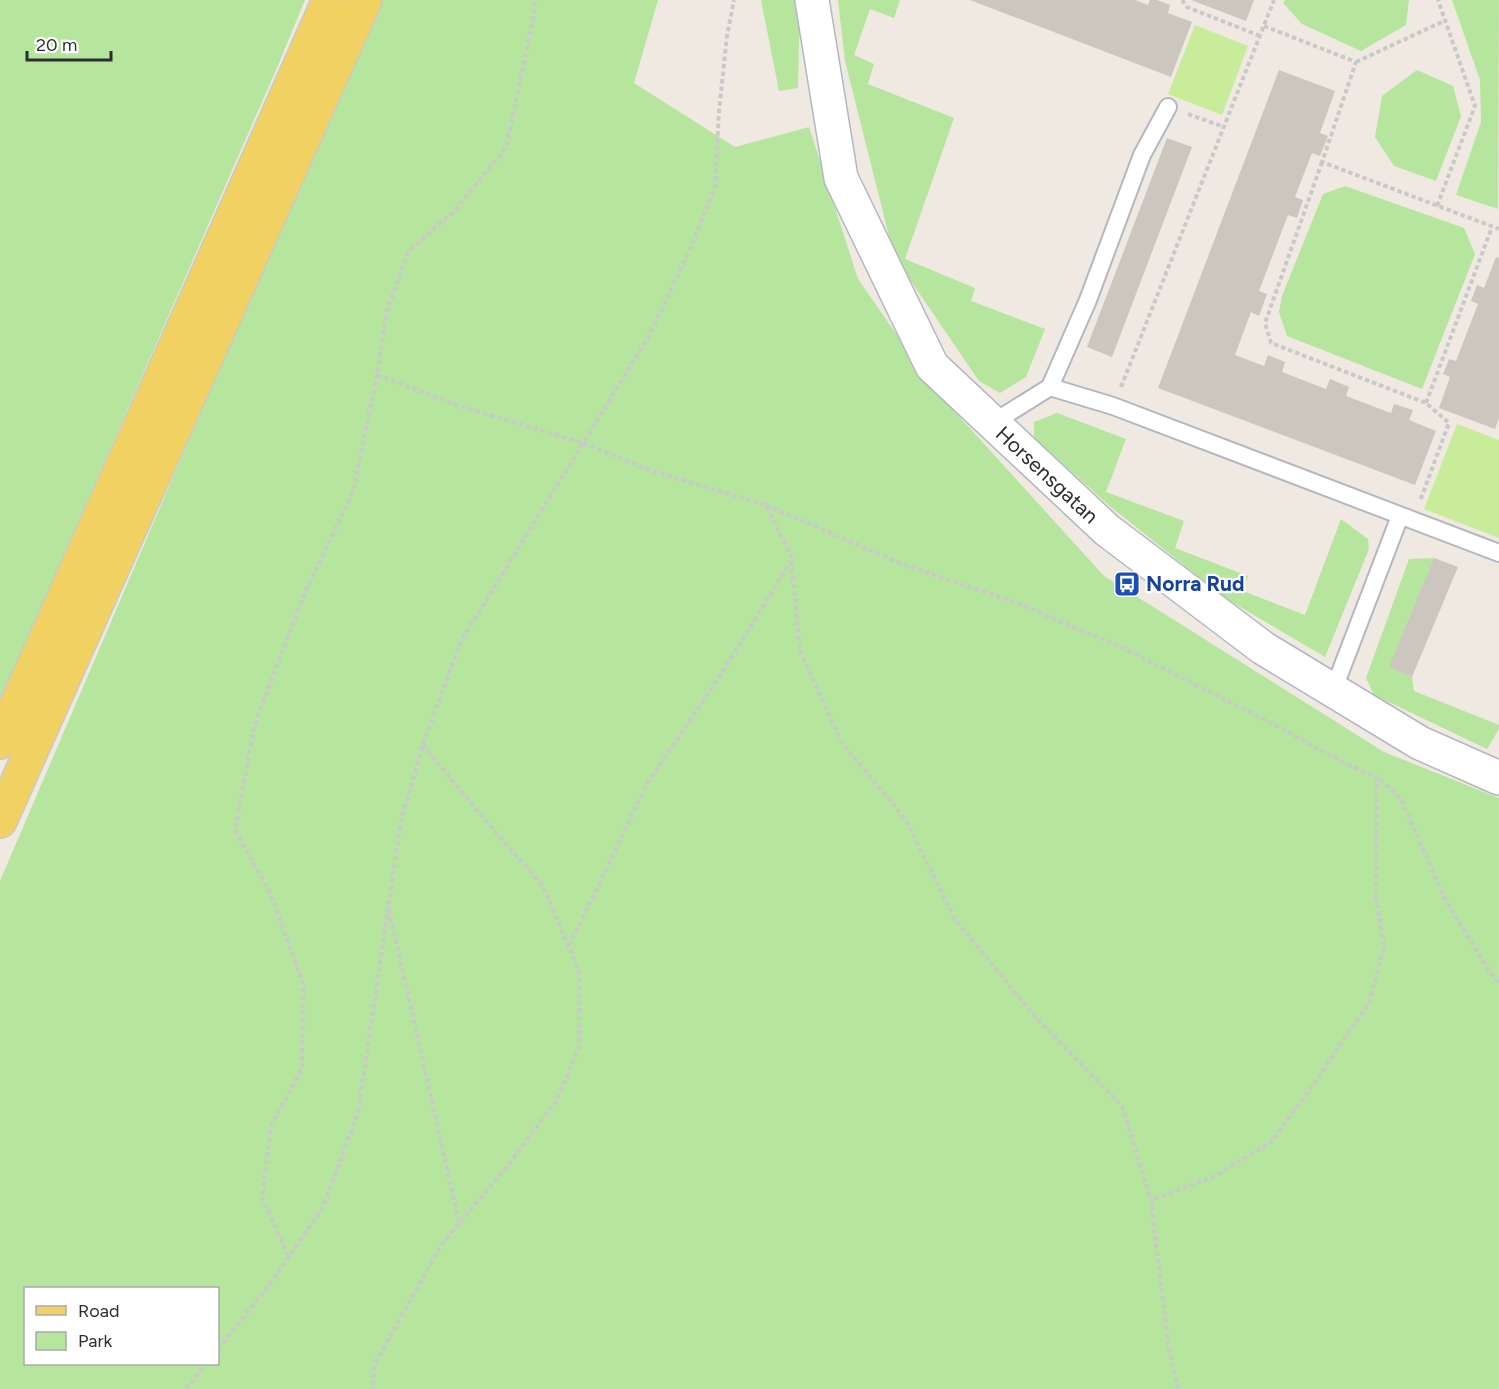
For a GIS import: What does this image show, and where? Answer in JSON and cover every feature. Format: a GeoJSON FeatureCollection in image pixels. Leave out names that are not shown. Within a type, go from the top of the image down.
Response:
{"type":"FeatureCollection","features":[{"type":"Feature","properties":{"kind":"main road"},"geometry":{"type":"LineString","coordinates":[[0,742],[329,0]]}},
{"type":"Feature","properties":{"kind":"main road"},"geometry":{"type":"LineString","coordinates":[[0,821],[365,0]]}},
{"type":"Feature","properties":{"kind":"street","name":"Horsensgatan"},"geometry":{"type":"LineString","coordinates":[[812,0],[841,178],[932,366],[991,424],[1107,530],[1263,648],[1420,743],[1499,778]]}},
{"type":"Feature","properties":{"kind":"lane"},"geometry":{"type":"LineString","coordinates":[[991,424],[1050,387],[1088,300],[1142,155],[1167,106]]}},
{"type":"Feature","properties":{"kind":"lane"},"geometry":{"type":"LineString","coordinates":[[1050,387],[1113,406],[1499,554]]}},
{"type":"Feature","properties":{"kind":"lane"},"geometry":{"type":"LineString","coordinates":[[1333,691],[1406,518]]}},
{"type":"Feature","properties":{"kind":"path"},"geometry":{"type":"LineString","coordinates":[[288,1257],[262,1197],[272,1125],[303,1069],[303,984],[271,895],[235,830],[255,723],[305,592],[353,492],[377,375],[387,310],[408,252],[454,211],[506,148],[535,0]]}},
{"type":"Feature","properties":{"kind":"path"},"geometry":{"type":"LineString","coordinates":[[219,1348],[270,1284],[322,1207],[358,1113],[401,821],[423,744],[461,641],[649,336],[688,254],[715,187],[719,111],[727,36],[734,0]]}},
{"type":"Feature","properties":{"kind":"path"},"geometry":{"type":"LineString","coordinates":[[1182,0],[1187,7],[1260,36]]}},
{"type":"Feature","properties":{"kind":"path"},"geometry":{"type":"LineString","coordinates":[[1113,406],[1274,0]]}},
{"type":"Feature","properties":{"kind":"path"},"geometry":{"type":"LineString","coordinates":[[1437,206],[1475,106],[1438,0]]}},
{"type":"Feature","properties":{"kind":"path"},"geometry":{"type":"LineString","coordinates":[[1406,518],[1449,423],[1426,404],[1270,343],[1265,323],[1356,62],[1444,21]]}},
{"type":"Feature","properties":{"kind":"path"},"geometry":{"type":"LineString","coordinates":[[1264,26],[1356,62]]}},
{"type":"Feature","properties":{"kind":"path"},"geometry":{"type":"LineString","coordinates":[[1167,106],[1224,127]]}},
{"type":"Feature","properties":{"kind":"path"},"geometry":{"type":"LineString","coordinates":[[1322,162],[1499,229]]}},
{"type":"Feature","properties":{"kind":"path"},"geometry":{"type":"LineString","coordinates":[[1426,404],[1492,227]]}},
{"type":"Feature","properties":{"kind":"path"},"geometry":{"type":"LineString","coordinates":[[377,375],[457,405],[584,443],[652,471],[766,505],[902,564],[1017,603],[1121,647],[1277,726],[1346,764],[1377,777],[1401,799],[1445,899],[1489,971],[1499,983]]}},
{"type":"Feature","properties":{"kind":"path"},"geometry":{"type":"LineString","coordinates":[[766,505],[792,560],[800,651],[842,743],[906,820],[955,919],[1035,1017],[1122,1106],[1151,1200],[1168,1344],[1178,1389]]}},
{"type":"Feature","properties":{"kind":"path"},"geometry":{"type":"LineString","coordinates":[[569,947],[648,782],[722,673],[792,560]]}},
{"type":"Feature","properties":{"kind":"path"},"geometry":{"type":"LineString","coordinates":[[373,1389],[374,1365],[441,1245],[513,1159],[556,1101],[579,1048],[579,970],[543,886],[473,806],[423,744]]}},
{"type":"Feature","properties":{"kind":"path"},"geometry":{"type":"LineString","coordinates":[[1151,1200],[1213,1177],[1271,1142],[1369,1003],[1384,946],[1376,899],[1377,777]]}},
{"type":"Feature","properties":{"kind":"path"},"geometry":{"type":"LineString","coordinates":[[389,908],[459,1223]]}},
{"type":"Feature","properties":{"kind":"path"},"geometry":{"type":"LineString","coordinates":[[186,1389],[205,1365]]}},
{"type":"Feature","properties":{"kind":"green space"},"geometry":{"type":"Polygon","coordinates":[[[0,0],[305,0],[0,701],[0,0]]]}},
{"type":"Feature","properties":{"kind":"green space"},"geometry":{"type":"Polygon","coordinates":[[[382,0],[658,0],[634,83],[735,147],[809,127],[858,279],[936,391],[1104,576],[1384,752],[1499,798],[1499,1389],[0,1389],[0,881],[307,164],[382,0]]]}},
{"type":"Feature","properties":{"kind":"green space"},"geometry":{"type":"Polygon","coordinates":[[[761,0],[800,0],[798,88],[779,91],[761,0]]]}},
{"type":"Feature","properties":{"kind":"green space"},"geometry":{"type":"Polygon","coordinates":[[[838,0],[900,0],[894,18],[870,9],[854,55],[874,64],[868,84],[954,118],[905,259],[975,288],[971,301],[1045,329],[1026,377],[1000,393],[979,381],[894,256],[845,61],[838,0]]]}},
{"type":"Feature","properties":{"kind":"green space"},"geometry":{"type":"Polygon","coordinates":[[[1285,0],[1409,0],[1406,25],[1361,51],[1302,24],[1283,3],[1285,0]]]}},
{"type":"Feature","properties":{"kind":"green space"},"geometry":{"type":"Polygon","coordinates":[[[1452,0],[1499,0],[1498,209],[1456,195],[1481,122],[1480,80],[1452,0]]]}},
{"type":"Feature","properties":{"kind":"green space"},"geometry":{"type":"Polygon","coordinates":[[[1195,25],[1248,46],[1222,115],[1168,94],[1195,25]]]}},
{"type":"Feature","properties":{"kind":"green space"},"geometry":{"type":"Polygon","coordinates":[[[1417,70],[1453,86],[1461,116],[1436,181],[1394,166],[1375,137],[1382,96],[1417,70]]]}},
{"type":"Feature","properties":{"kind":"green space"},"geometry":{"type":"Polygon","coordinates":[[[1345,186],[1464,228],[1475,254],[1422,389],[1287,336],[1279,312],[1282,296],[1323,194],[1345,186]]]}},
{"type":"Feature","properties":{"kind":"green space"},"geometry":{"type":"Polygon","coordinates":[[[1057,413],[1126,439],[1106,492],[1184,521],[1175,548],[1248,576],[1243,591],[1305,615],[1341,519],[1368,539],[1369,549],[1325,657],[1225,598],[1111,507],[1034,438],[1034,422],[1057,413]]]}},
{"type":"Feature","properties":{"kind":"green space"},"geometry":{"type":"Polygon","coordinates":[[[1457,424],[1499,440],[1499,538],[1424,509],[1457,424]]]}},
{"type":"Feature","properties":{"kind":"green space"},"geometry":{"type":"Polygon","coordinates":[[[1434,558],[1390,667],[1412,677],[1414,691],[1499,725],[1487,749],[1374,695],[1366,678],[1409,559],[1434,558]]]}},
{"type":"Feature","properties":{"kind":"building"},"geometry":{"type":"Polygon","coordinates":[[[970,0],[1135,0],[1148,5],[1150,0],[1157,0],[1170,5],[1168,13],[1192,22],[1171,77],[970,0]]]}},
{"type":"Feature","properties":{"kind":"building"},"geometry":{"type":"Polygon","coordinates":[[[1191,0],[1254,0],[1246,21],[1191,0]]]}},
{"type":"Feature","properties":{"kind":"building"},"geometry":{"type":"Polygon","coordinates":[[[1279,70],[1335,91],[1320,133],[1328,136],[1320,156],[1312,153],[1295,197],[1303,200],[1297,218],[1288,215],[1259,291],[1267,294],[1259,316],[1251,312],[1235,355],[1264,366],[1268,355],[1285,362],[1282,372],[1326,389],[1330,379],[1349,387],[1346,396],[1391,413],[1394,404],[1413,410],[1409,420],[1436,431],[1415,485],[1158,388],[1279,70]]]}},
{"type":"Feature","properties":{"kind":"building"},"geometry":{"type":"Polygon","coordinates":[[[1167,138],[1192,147],[1112,357],[1087,347],[1167,138]]]}},
{"type":"Feature","properties":{"kind":"building"},"geometry":{"type":"Polygon","coordinates":[[[1496,257],[1499,258],[1499,418],[1495,429],[1439,408],[1450,377],[1443,374],[1449,359],[1456,361],[1478,304],[1471,301],[1477,285],[1484,288],[1496,257]]]}},
{"type":"Feature","properties":{"kind":"building"},"geometry":{"type":"Polygon","coordinates":[[[1434,558],[1458,567],[1412,677],[1389,667],[1434,558]]]}},
{"type":"Feature","properties":{"kind":"place","name":"Norra Rud"},"geometry":{"type":"Point","coordinates":[1127,584]}}]}
